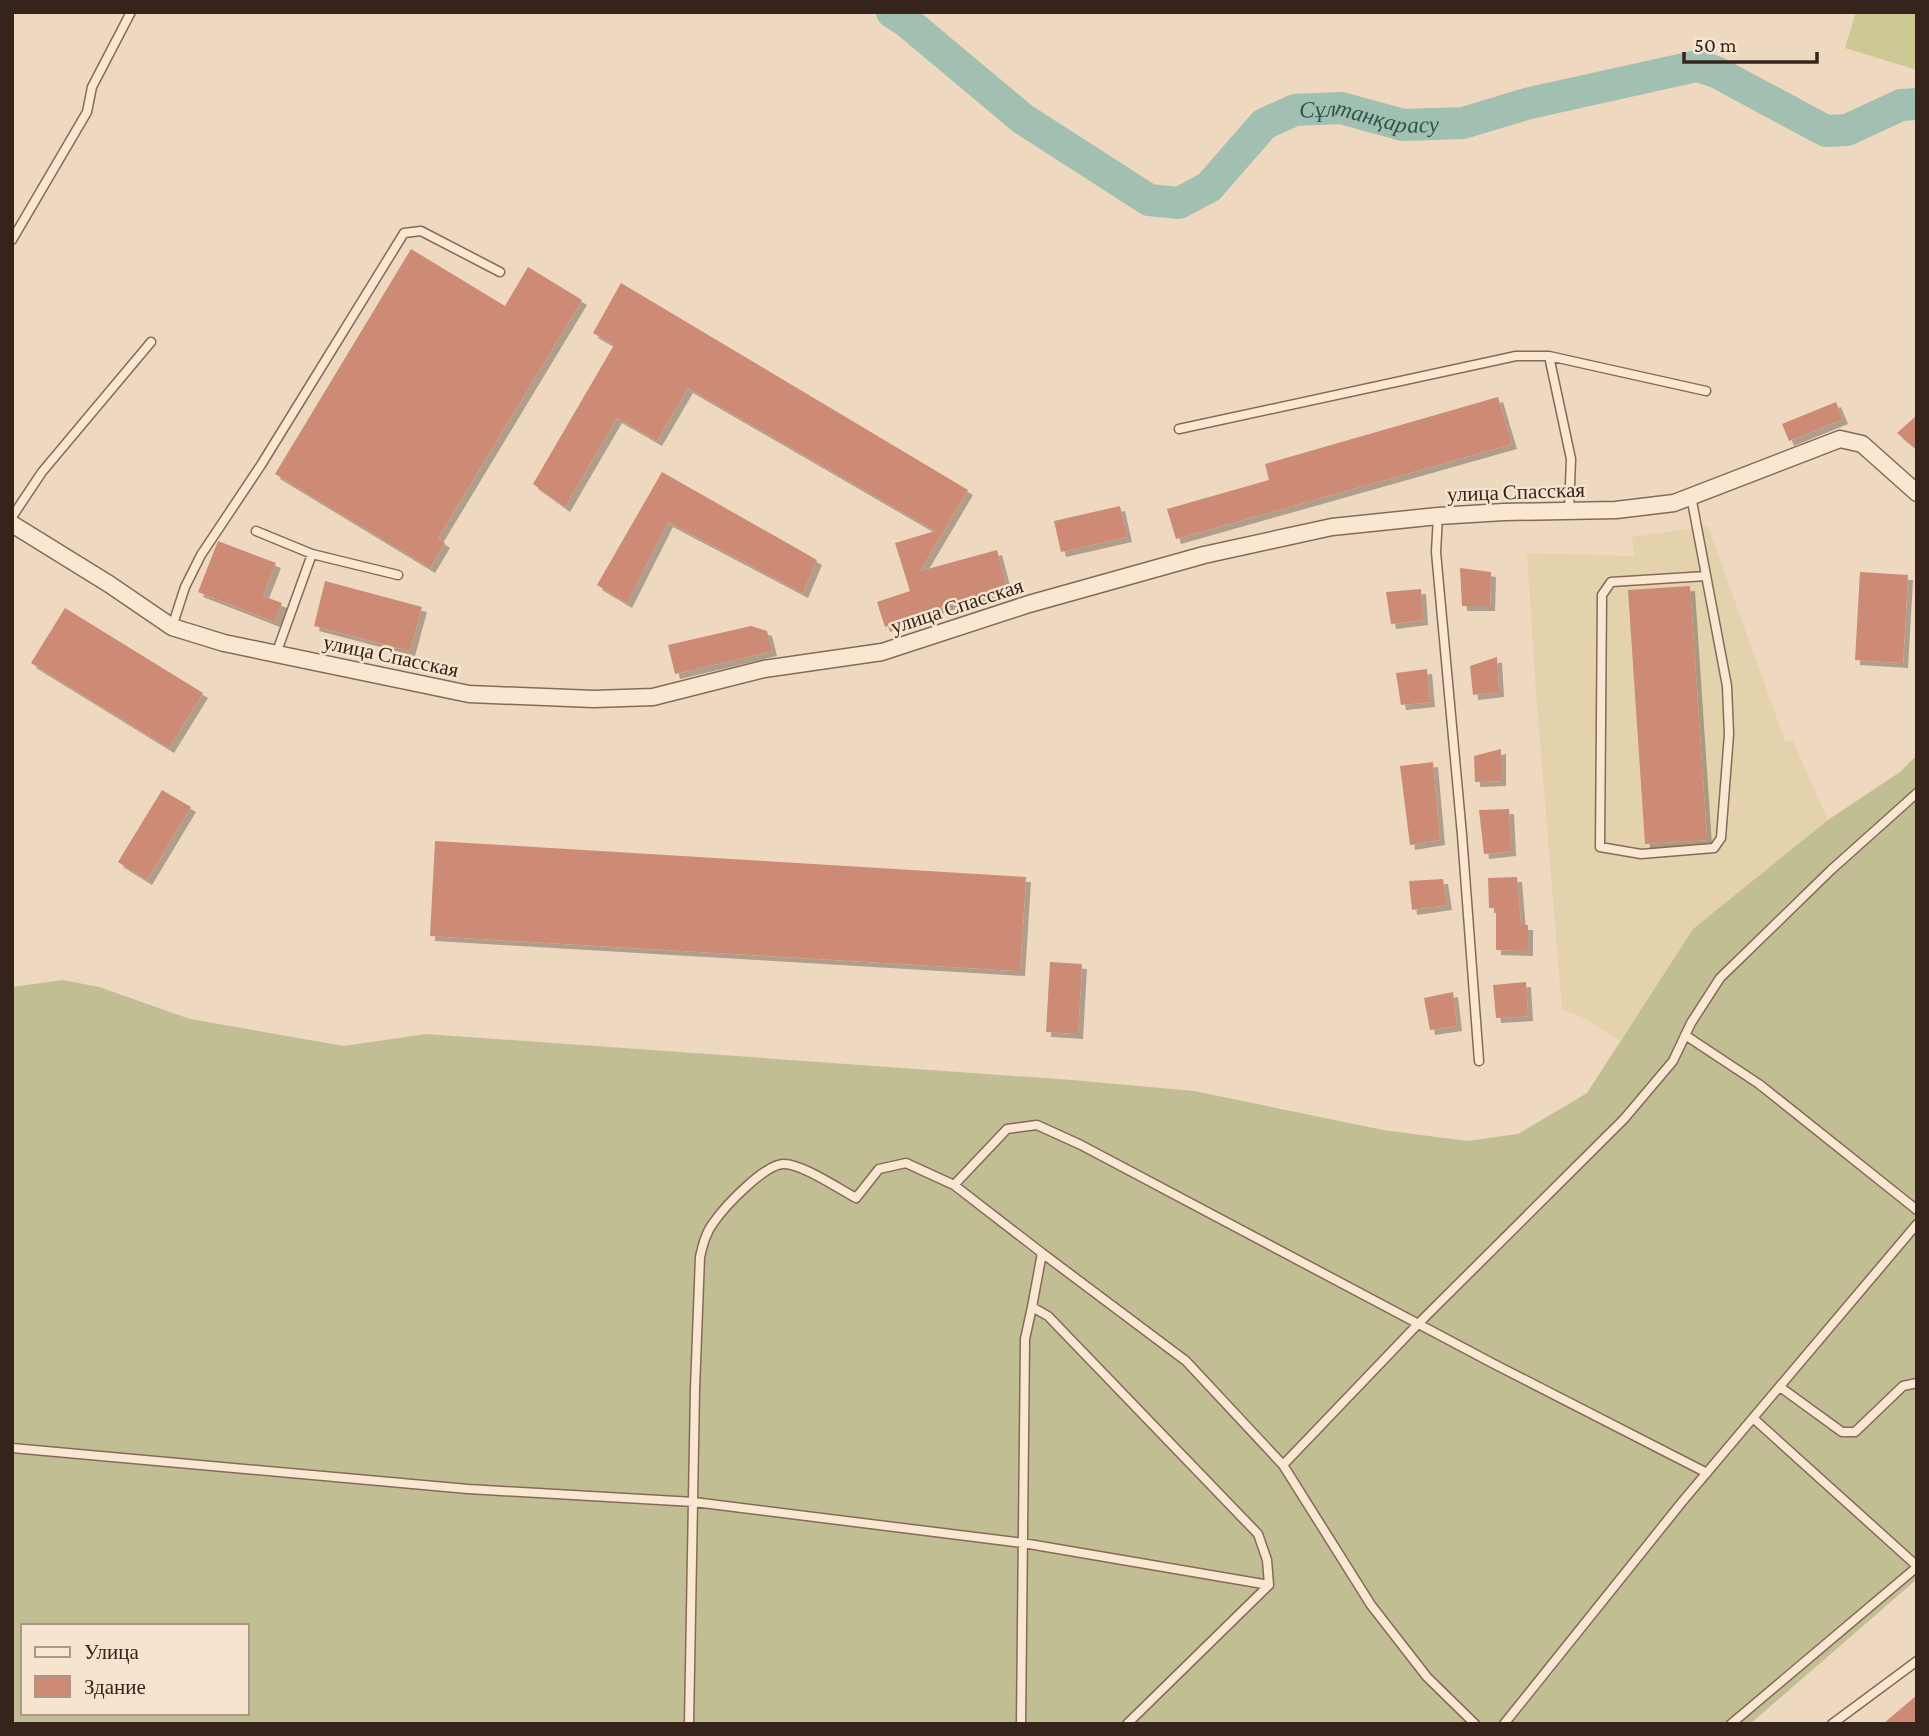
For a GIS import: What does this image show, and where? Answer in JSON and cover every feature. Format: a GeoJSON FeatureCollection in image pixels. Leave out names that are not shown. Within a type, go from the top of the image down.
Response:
{"type":"FeatureCollection","features":[{"type":"Feature","properties":{"kind":"street","name":"улица Спасская"},"geometry":{"type":"LineString","coordinates":[[12,524],[172,627],[224,643],[469,694],[594,699],[653,697],[764,668],[882,652],[1029,604],[1204,555],[1332,527],[1438,516],[1616,510],[1674,503],[1840,439],[1862,444],[1917,493]]}},
{"type":"Feature","properties":{"kind":"lane"},"geometry":{"type":"LineString","coordinates":[[12,240],[87,112],[92,87],[131,12]]}},
{"type":"Feature","properties":{"kind":"lane"},"geometry":{"type":"LineString","coordinates":[[172,627],[185,587],[201,555],[261,465],[404,233],[421,231],[500,272]]}},
{"type":"Feature","properties":{"kind":"lane"},"geometry":{"type":"LineString","coordinates":[[12,517],[42,472],[151,342]]}},
{"type":"Feature","properties":{"kind":"lane"},"geometry":{"type":"LineString","coordinates":[[1179,429],[1516,356],[1549,356],[1706,391]]}},
{"type":"Feature","properties":{"kind":"lane"},"geometry":{"type":"LineString","coordinates":[[1549,356],[1571,459],[1569,511]]}},
{"type":"Feature","properties":{"kind":"lane"},"geometry":{"type":"LineString","coordinates":[[1691,496],[1727,686],[1729,734],[1721,838],[1714,848],[1641,854],[1600,847],[1601,595],[1611,582],[1706,576]]}},
{"type":"Feature","properties":{"kind":"lane"},"geometry":{"type":"LineString","coordinates":[[1438,516],[1436,552],[1479,1061]]}},
{"type":"Feature","properties":{"kind":"lane"},"geometry":{"type":"LineString","coordinates":[[256,531],[312,554],[398,575]]}},
{"type":"Feature","properties":{"kind":"lane"},"geometry":{"type":"LineString","coordinates":[[276,654],[312,554]]}},
{"type":"Feature","properties":{"kind":"lane"},"geometry":{"type":"LineString","coordinates":[[1283,1465],[1418,1324],[1624,1119],[1673,1062],[1685,1035],[1720,978],[1831,870],[1917,793]]}},
{"type":"Feature","properties":{"kind":"lane"},"geometry":{"type":"LineString","coordinates":[[1685,1035],[1759,1084],[1917,1210]]}},
{"type":"Feature","properties":{"kind":"lane"},"geometry":{"type":"LineString","coordinates":[[954,1185],[1007,1129],[1037,1125],[1105,1157],[1418,1324],[1707,1473]]}},
{"type":"Feature","properties":{"kind":"lane"},"geometry":{"type":"LineString","coordinates":[[690,1724],[695,1389],[700,1256],[704,1240],[714,1222],[767,1170],[783,1164],[799,1168],[856,1198],[879,1169],[906,1163],[954,1185],[1186,1361],[1283,1465],[1371,1605],[1427,1677],[1475,1724]]}},
{"type":"Feature","properties":{"kind":"lane"},"geometry":{"type":"LineString","coordinates":[[1504,1724],[1707,1473],[1917,1224]]}},
{"type":"Feature","properties":{"kind":"lane"},"geometry":{"type":"LineString","coordinates":[[1021,1724],[1025,1339],[1042,1253]]}},
{"type":"Feature","properties":{"kind":"lane"},"geometry":{"type":"LineString","coordinates":[[1032,1307],[1048,1317],[1258,1534],[1267,1560],[1269,1585]]}},
{"type":"Feature","properties":{"kind":"lane"},"geometry":{"type":"LineString","coordinates":[[1780,1387],[1842,1432],[1855,1432],[1903,1386],[1917,1383]]}},
{"type":"Feature","properties":{"kind":"lane"},"geometry":{"type":"LineString","coordinates":[[1731,1724],[1917,1566],[1753,1418]]}},
{"type":"Feature","properties":{"kind":"lane"},"geometry":{"type":"LineString","coordinates":[[12,1448],[468,1489],[694,1502],[1023,1543],[1269,1585]]}},
{"type":"Feature","properties":{"kind":"lane"},"geometry":{"type":"LineString","coordinates":[[1127,1724],[1269,1585]]}},
{"type":"Feature","properties":{"kind":"lane"},"geometry":{"type":"LineString","coordinates":[[1832,1724],[1917,1661]]}},
{"type":"Feature","properties":{"kind":"shaded area"},"geometry":{"type":"Polygon","coordinates":[[[1856,12],[1917,12],[1917,70],[1845,48],[1856,12]]]}},
{"type":"Feature","properties":{"kind":"shaded area"},"geometry":{"type":"Polygon","coordinates":[[[1708,526],[1785,741],[1793,741],[1828,820],[1693,929],[1620,1041],[1586,1019],[1562,1009],[1527,553],[1634,556],[1632,537],[1708,526]]]}},
{"type":"Feature","properties":{"kind":"shaded area"},"geometry":{"type":"Polygon","coordinates":[[[1917,755],[1917,1579],[1750,1724],[12,1724],[12,987],[63,980],[99,987],[190,1019],[344,1046],[426,1034],[1072,1080],[1194,1091],[1383,1130],[1467,1141],[1518,1134],[1587,1093],[1693,929],[1828,820],[1900,772],[1917,755]]]}},
{"type":"Feature","properties":{"kind":"building"},"geometry":{"type":"Polygon","coordinates":[[[411,249],[505,306],[528,267],[582,300],[438,538],[445,543],[430,568],[275,474],[411,249]]]}},
{"type":"Feature","properties":{"kind":"building"},"geometry":{"type":"Polygon","coordinates":[[[621,283],[968,490],[920,571],[997,550],[1007,588],[885,627],[877,602],[910,591],[895,543],[935,531],[688,388],[657,441],[617,418],[565,507],[533,484],[614,345],[593,333],[621,283]]]}},
{"type":"Feature","properties":{"kind":"building"},"geometry":{"type":"Polygon","coordinates":[[[1498,397],[1512,444],[1176,539],[1167,509],[1269,480],[1265,464],[1498,397]]]}},
{"type":"Feature","properties":{"kind":"building"},"geometry":{"type":"Polygon","coordinates":[[[1836,402],[1843,419],[1789,441],[1782,424],[1836,402]]]}},
{"type":"Feature","properties":{"kind":"building"},"geometry":{"type":"Polygon","coordinates":[[[1917,415],[1917,450],[1897,433],[1917,415]]]}},
{"type":"Feature","properties":{"kind":"building"},"geometry":{"type":"Polygon","coordinates":[[[662,472],[817,560],[803,593],[668,522],[627,603],[597,585],[662,472]]]}},
{"type":"Feature","properties":{"kind":"building"},"geometry":{"type":"Polygon","coordinates":[[[1120,506],[1127,537],[1061,552],[1054,521],[1120,506]]]}},
{"type":"Feature","properties":{"kind":"building"},"geometry":{"type":"Polygon","coordinates":[[[218,541],[276,563],[263,596],[282,603],[275,622],[198,592],[218,541]]]}},
{"type":"Feature","properties":{"kind":"building"},"geometry":{"type":"Polygon","coordinates":[[[1460,568],[1491,572],[1490,606],[1462,606],[1460,568]]]}},
{"type":"Feature","properties":{"kind":"building"},"geometry":{"type":"Polygon","coordinates":[[[1860,572],[1908,575],[1903,663],[1855,660],[1860,572]]]}},
{"type":"Feature","properties":{"kind":"building"},"geometry":{"type":"Polygon","coordinates":[[[325,581],[422,607],[410,651],[314,626],[325,581]]]}},
{"type":"Feature","properties":{"kind":"building"},"geometry":{"type":"Polygon","coordinates":[[[1690,586],[1707,840],[1645,844],[1628,590],[1690,586]]]}},
{"type":"Feature","properties":{"kind":"building"},"geometry":{"type":"Polygon","coordinates":[[[1421,589],[1423,620],[1391,624],[1386,592],[1421,589]]]}},
{"type":"Feature","properties":{"kind":"building"},"geometry":{"type":"Polygon","coordinates":[[[65,608],[203,693],[169,748],[31,663],[65,608]]]}},
{"type":"Feature","properties":{"kind":"building"},"geometry":{"type":"Polygon","coordinates":[[[751,626],[767,631],[772,651],[675,674],[668,645],[751,626]]]}},
{"type":"Feature","properties":{"kind":"building"},"geometry":{"type":"Polygon","coordinates":[[[1497,657],[1499,692],[1473,695],[1470,666],[1497,657]]]}},
{"type":"Feature","properties":{"kind":"building"},"geometry":{"type":"Polygon","coordinates":[[[1427,669],[1430,702],[1401,705],[1396,673],[1427,669]]]}},
{"type":"Feature","properties":{"kind":"building"},"geometry":{"type":"Polygon","coordinates":[[[1501,749],[1501,781],[1475,782],[1474,756],[1501,749]]]}},
{"type":"Feature","properties":{"kind":"building"},"geometry":{"type":"Polygon","coordinates":[[[1433,762],[1440,840],[1410,845],[1400,766],[1433,762]]]}},
{"type":"Feature","properties":{"kind":"building"},"geometry":{"type":"Polygon","coordinates":[[[162,790],[191,807],[147,880],[118,862],[162,790]]]}},
{"type":"Feature","properties":{"kind":"building"},"geometry":{"type":"Polygon","coordinates":[[[1509,809],[1511,851],[1484,854],[1479,810],[1509,809]]]}},
{"type":"Feature","properties":{"kind":"building"},"geometry":{"type":"Polygon","coordinates":[[[435,841],[1026,877],[1020,971],[430,936],[435,841]]]}},
{"type":"Feature","properties":{"kind":"building"},"geometry":{"type":"Polygon","coordinates":[[[1517,877],[1521,925],[1528,925],[1528,951],[1496,950],[1496,908],[1489,908],[1488,878],[1517,877]]]}},
{"type":"Feature","properties":{"kind":"building"},"geometry":{"type":"Polygon","coordinates":[[[1443,879],[1447,905],[1412,910],[1409,881],[1443,879]]]}},
{"type":"Feature","properties":{"kind":"building"},"geometry":{"type":"Polygon","coordinates":[[[1050,962],[1082,964],[1078,1034],[1046,1032],[1050,962]]]}},
{"type":"Feature","properties":{"kind":"building"},"geometry":{"type":"Polygon","coordinates":[[[1526,982],[1528,1016],[1496,1018],[1493,985],[1526,982]]]}},
{"type":"Feature","properties":{"kind":"building"},"geometry":{"type":"Polygon","coordinates":[[[1453,992],[1457,1026],[1430,1030],[1424,998],[1453,992]]]}},
{"type":"Feature","properties":{"kind":"building"},"geometry":{"type":"Polygon","coordinates":[[[1917,1695],[1917,1724],[1883,1724],[1917,1695]]]}},
{"type":"Feature","properties":{"kind":"waterway","name":"Сұлтанқарасу"},"geometry":{"type":"LineString","coordinates":[[892,12],[1023,119],[1149,200],[1179,203],[1209,187],[1264,124],[1295,110],[1341,108],[1403,125],[1463,123],[1526,104],[1697,66],[1716,72],[1826,131],[1847,130],[1901,105],[1917,104]]}}]}
